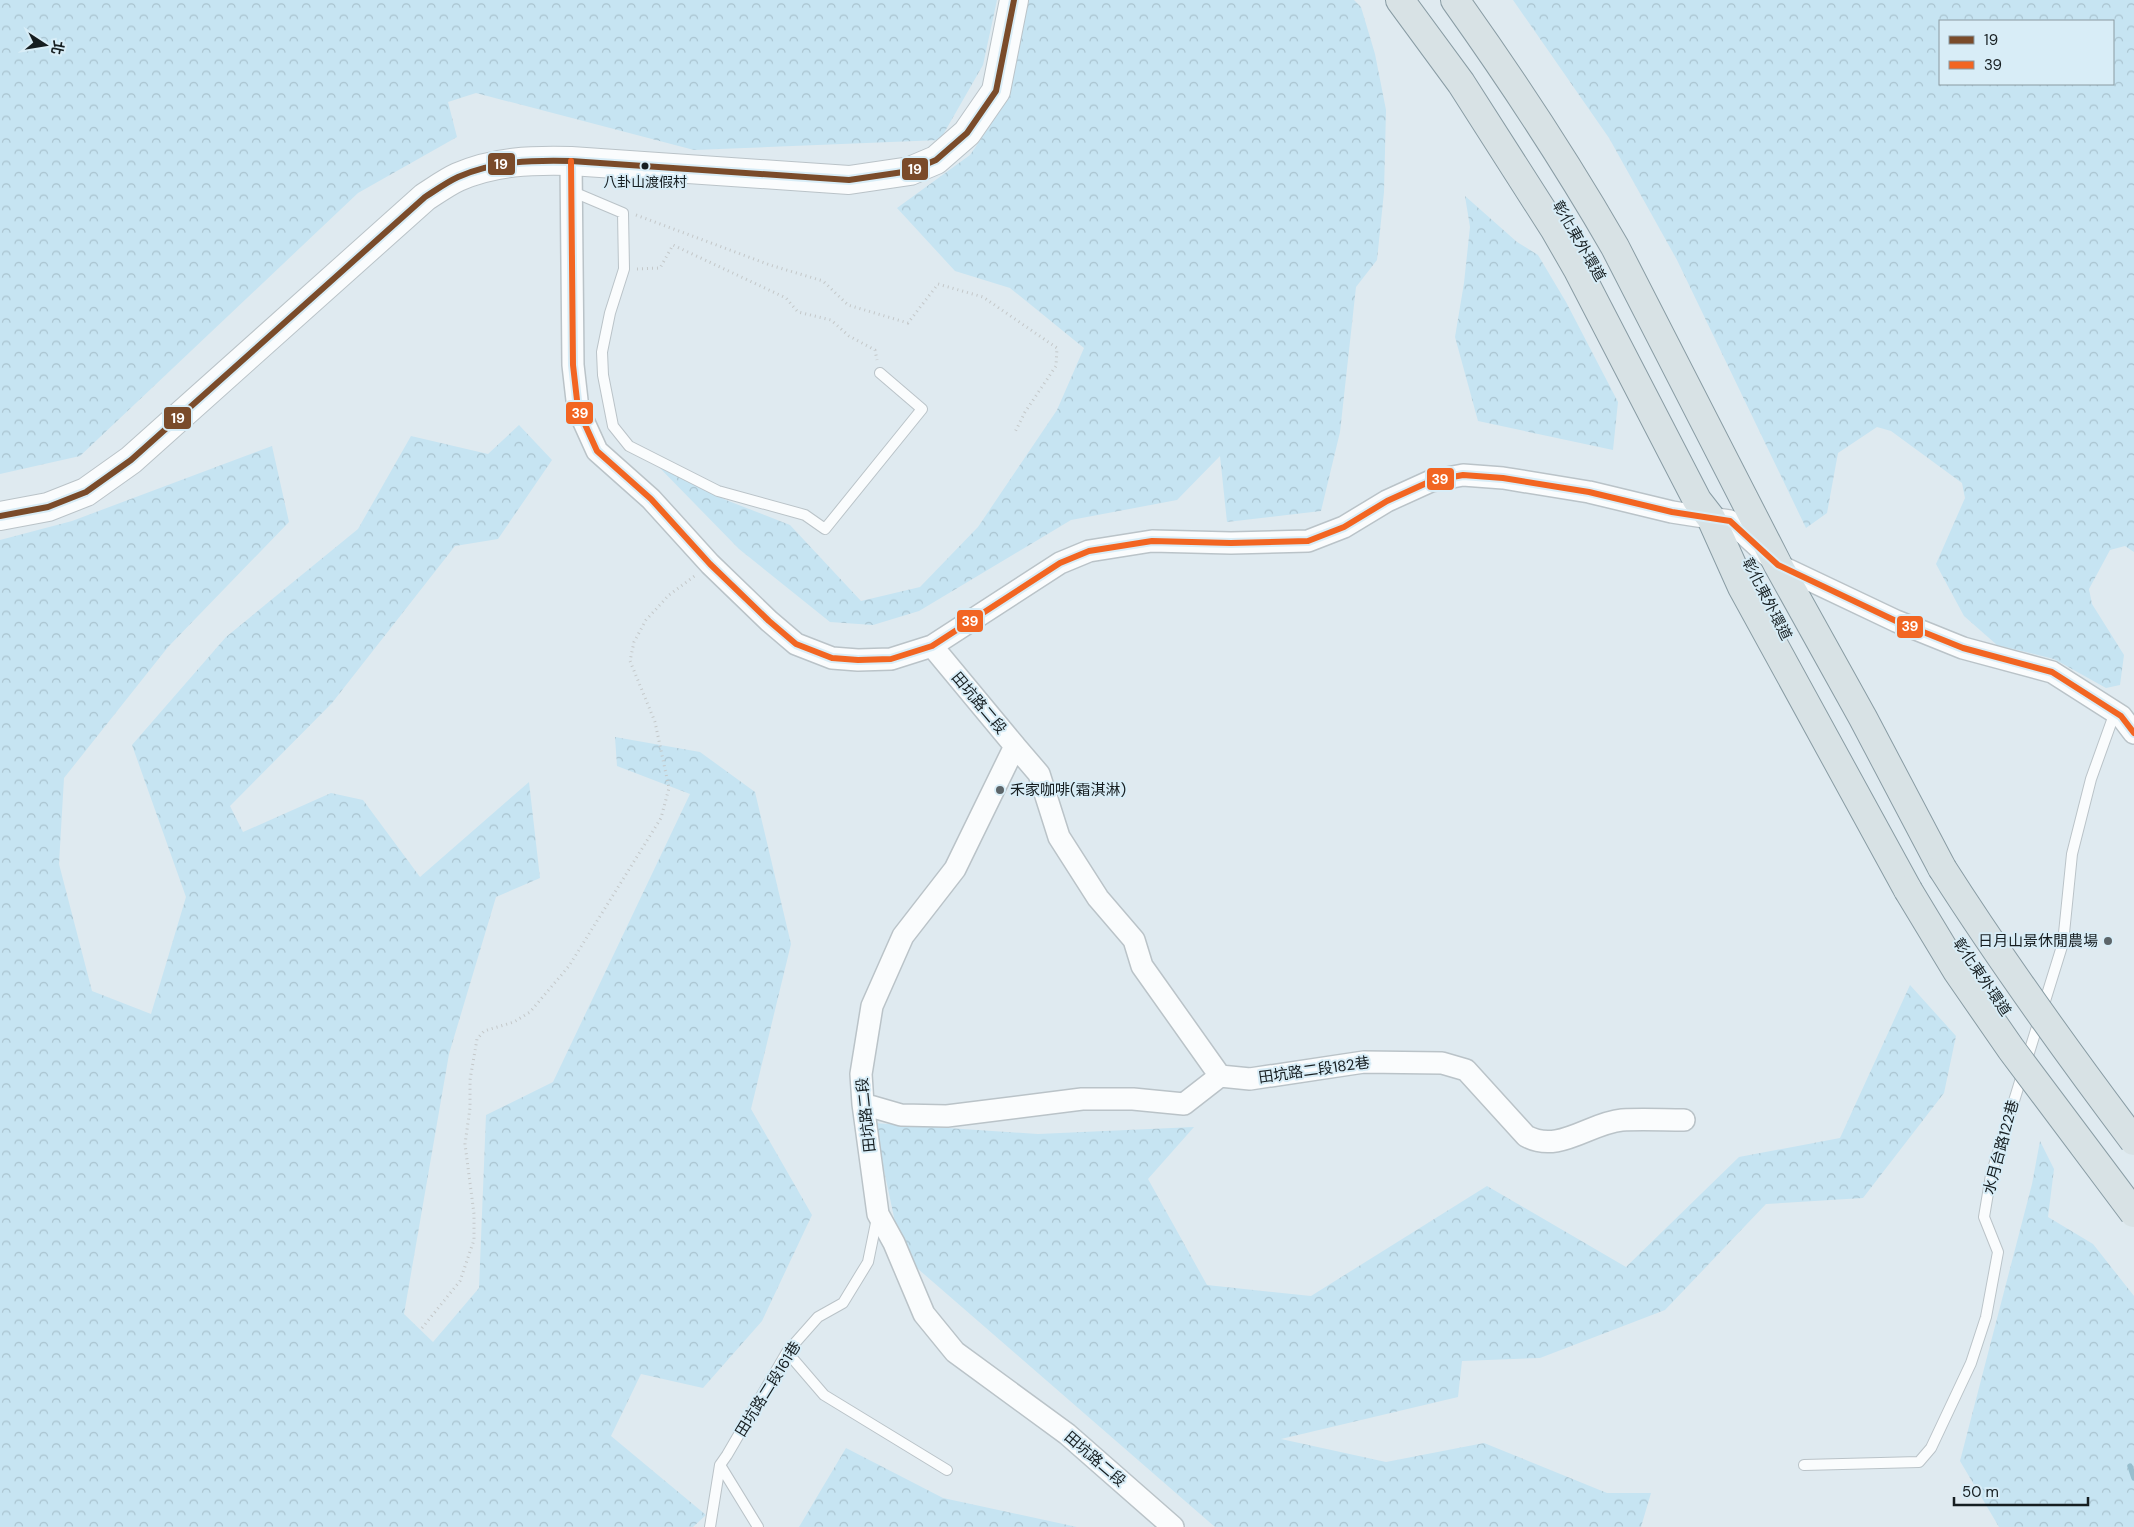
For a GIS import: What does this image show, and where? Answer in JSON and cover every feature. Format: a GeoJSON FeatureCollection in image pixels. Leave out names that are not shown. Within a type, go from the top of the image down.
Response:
{"type":"FeatureCollection","features":[{"type":"Feature","properties":{"kind":"main road"},"geometry":{"type":"LineString","coordinates":[[0,516],[48,507],[86,492],[131,460],[425,197],[457,177],[487,166],[528,160],[571,161],[848,180],[910,171],[936,160],[967,133],[996,91],[1014,0]]}},
{"type":"Feature","properties":{"kind":"main road"},"geometry":{"type":"LineString","coordinates":[[1400,0],[1467,78]]}},
{"type":"Feature","properties":{"kind":"main road","name":"彰化東外環道"},"geometry":{"type":"LineString","coordinates":[[1422,0],[1467,78],[1562,225],[1662,414],[1718,508],[1720,519],[1761,594],[1932,875],[1993,947],[2042,1017],[2134,1141]]}},
{"type":"Feature","properties":{"kind":"main road","name":"彰化東外環道"},"geometry":{"type":"LineString","coordinates":[[1455,0],[1500,49],[1596,198],[1615,247],[1699,392],[1778,565],[1863,718],[1970,962],[2134,1186]]}},
{"type":"Feature","properties":{"kind":"main road"},"geometry":{"type":"LineString","coordinates":[[1475,0],[1500,49]]}},
{"type":"Feature","properties":{"kind":"main road"},"geometry":{"type":"LineString","coordinates":[[1699,392],[1807,579],[1932,875],[1957,971],[2011,1049],[2134,1213]]}},
{"type":"Feature","properties":{"kind":"main road"},"geometry":{"type":"LineString","coordinates":[[1932,875],[2059,1015],[2134,1115]]}},
{"type":"Feature","properties":{"kind":"street"},"geometry":{"type":"LineString","coordinates":[[571,161],[573,365],[578,409],[597,451],[651,500],[710,564],[769,621],[796,644],[832,658],[858,660],[891,658],[932,646],[1060,563],[1089,550],[1152,541],[1231,543],[1308,541],[1344,527],[1387,501],[1431,481],[1463,475],[1503,478],[1589,492],[1672,512],[1720,519],[1778,565],[1896,621],[1963,648],[2052,672],[2121,716],[2134,733]]}},
{"type":"Feature","properties":{"kind":"street","name":"田坑路二段"},"geometry":{"type":"LineString","coordinates":[[932,646],[1015,746],[955,868],[903,936],[872,1006],[861,1074],[862,1104],[878,1214],[894,1243],[924,1314],[955,1352],[1067,1434],[1173,1527]]}},
{"type":"Feature","properties":{"kind":"street"},"geometry":{"type":"LineString","coordinates":[[862,1104],[901,1115],[947,1116],[1082,1099],[1133,1099],[1184,1104],[1220,1076],[1142,966],[1134,940],[1098,898],[1059,836],[1039,774],[1015,746]]}},
{"type":"Feature","properties":{"kind":"street","name":"田坑路二段182巷"},"geometry":{"type":"LineString","coordinates":[[1220,1076],[1250,1079],[1364,1062],[1442,1063],[1466,1070],[1526,1136],[1538,1142],[1559,1141],[1620,1120],[1684,1120]]}},
{"type":"Feature","properties":{"kind":"lane"},"geometry":{"type":"LineString","coordinates":[[570,190],[623,213],[624,269],[610,313],[602,352],[603,375],[612,426],[629,446],[718,491],[805,515],[824,529],[922,409],[880,373]]}},
{"type":"Feature","properties":{"kind":"lane","name":"水月台路122巷"},"geometry":{"type":"LineString","coordinates":[[1804,1465],[1919,1462],[1931,1448],[1971,1363],[1986,1318],[1998,1252],[1984,1217],[1991,1175],[2062,943],[2072,854],[2091,779],[2115,712]]}},
{"type":"Feature","properties":{"kind":"lane","name":"田坑路二段161巷"},"geometry":{"type":"LineString","coordinates":[[710,1527],[720,1465],[728,1456],[787,1352],[818,1317],[843,1303],[868,1262],[878,1214]]}},
{"type":"Feature","properties":{"kind":"lane"},"geometry":{"type":"LineString","coordinates":[[787,1352],[824,1395],[947,1470]]}},
{"type":"Feature","properties":{"kind":"lane"},"geometry":{"type":"LineString","coordinates":[[720,1465],[758,1527]]}},
{"type":"Feature","properties":{"kind":"path"},"geometry":{"type":"LineString","coordinates":[[623,213],[635,214],[770,265],[823,281],[848,305],[908,323],[938,284],[983,297],[1057,348],[1056,366],[1014,432]]}},
{"type":"Feature","properties":{"kind":"path"},"geometry":{"type":"LineString","coordinates":[[624,269],[660,268],[674,244],[786,298],[798,312],[832,320],[849,336],[875,350],[880,373]]}},
{"type":"Feature","properties":{"kind":"path"},"geometry":{"type":"LineString","coordinates":[[422,1328],[460,1282],[474,1240],[474,1214],[465,1144],[470,1108],[470,1080],[477,1038],[484,1031],[514,1022],[530,1012],[562,974],[661,818],[669,788],[655,722],[630,661],[634,642],[646,620],[669,595],[710,564]]}},
{"type":"Feature","properties":{"kind":"green space"},"geometry":{"type":"Polygon","coordinates":[[[0,0],[997,0],[983,65],[940,140],[694,150],[476,93],[448,102],[457,137],[358,193],[80,456],[0,474],[0,0]]]}},
{"type":"Feature","properties":{"kind":"green space"},"geometry":{"type":"Polygon","coordinates":[[[1029,0],[1354,0],[1361,7],[1375,54],[1386,110],[1384,192],[1377,260],[1356,287],[1340,432],[1321,511],[1227,522],[1220,456],[1177,500],[1071,520],[919,611],[873,625],[830,622],[739,549],[654,462],[726,500],[790,525],[861,601],[920,587],[978,527],[1057,410],[1084,348],[1010,288],[955,271],[897,208],[970,155],[1002,108],[1029,0]]]}},
{"type":"Feature","properties":{"kind":"green space"},"geometry":{"type":"Polygon","coordinates":[[[1513,0],[2134,0],[2134,552],[2125,546],[2110,550],[2089,589],[2092,604],[2124,655],[2120,685],[2106,688],[2054,659],[1997,645],[1964,616],[1936,564],[1965,498],[1962,483],[1891,431],[1877,427],[1838,453],[1827,513],[1806,528],[1677,260],[1609,138],[1513,0]]]}},
{"type":"Feature","properties":{"kind":"green space"},"geometry":{"type":"Polygon","coordinates":[[[1465,196],[1517,242],[1538,255],[1566,302],[1618,402],[1613,450],[1478,421],[1455,337],[1464,283],[1470,227],[1465,196]]]}},
{"type":"Feature","properties":{"kind":"green space"},"geometry":{"type":"Polygon","coordinates":[[[519,425],[552,460],[498,539],[455,546],[332,703],[230,806],[243,832],[331,793],[363,800],[420,877],[529,782],[540,878],[496,897],[449,1054],[404,1314],[433,1342],[479,1288],[486,1115],[553,1082],[690,794],[617,766],[615,737],[700,752],[755,792],[791,944],[751,1109],[812,1215],[762,1321],[703,1388],[641,1374],[611,1436],[706,1515],[693,1527],[0,1527],[0,540],[72,521],[272,446],[289,522],[168,647],[64,778],[59,864],[92,991],[151,1014],[186,897],[132,745],[226,637],[358,529],[411,436],[488,454],[519,425]]]}},
{"type":"Feature","properties":{"kind":"green space"},"geometry":{"type":"Polygon","coordinates":[[[1910,985],[1956,1036],[1944,1093],[1863,1198],[1766,1204],[1665,1310],[1540,1358],[1462,1361],[1458,1397],[1281,1439],[1386,1462],[1484,1443],[1607,1493],[1651,1493],[1641,1527],[1215,1527],[902,1255],[874,1123],[1038,1134],[1194,1127],[1148,1179],[1207,1285],[1311,1296],[1487,1186],[1626,1267],[1739,1157],[1840,1138],[1910,985]]]}},
{"type":"Feature","properties":{"kind":"green space"},"geometry":{"type":"Polygon","coordinates":[[[2040,1141],[2054,1169],[2048,1217],[2093,1244],[2134,1296],[2134,1527],[1999,1527],[1960,1461],[2032,1184],[2040,1141]]]}},
{"type":"Feature","properties":{"kind":"green space"},"geometry":{"type":"Polygon","coordinates":[[[846,1448],[943,1498],[1077,1527],[799,1527],[846,1448]]]}},
{"type":"Feature","properties":{"kind":"waterway"},"geometry":{"type":"LineString","coordinates":[[2130,1466],[2134,1478]]}},
{"type":"Feature","properties":{"kind":"transit line","name":"19"},"geometry":{"type":"LineString","coordinates":[[0,516],[48,507],[86,492],[131,460],[425,197],[454,179],[472,172],[513,163],[571,161],[849,180],[910,171],[936,160],[967,133],[996,91],[1014,0]]}},
{"type":"Feature","properties":{"kind":"transit line","name":"39"},"geometry":{"type":"LineString","coordinates":[[571,161],[573,365],[578,409],[597,451],[651,499],[710,564],[769,621],[796,644],[832,658],[858,660],[891,659],[932,646],[1060,563],[1089,551],[1152,541],[1231,543],[1308,541],[1344,527],[1387,501],[1431,481],[1463,475],[1503,478],[1589,492],[1672,512],[1730,521],[1778,565],[1896,621],[1963,648],[2052,672],[2121,716],[2134,733]]}},
{"type":"Feature","properties":{"kind":"place","name":"八卦山渡假村"},"geometry":{"type":"Point","coordinates":[645,166]}},
{"type":"Feature","properties":{"kind":"place","name":"禾家咖啡(霜淇淋)"},"geometry":{"type":"Point","coordinates":[1000,790]}},
{"type":"Feature","properties":{"kind":"place","name":"日月山景休閒農場"},"geometry":{"type":"Point","coordinates":[2108,941]}}]}
